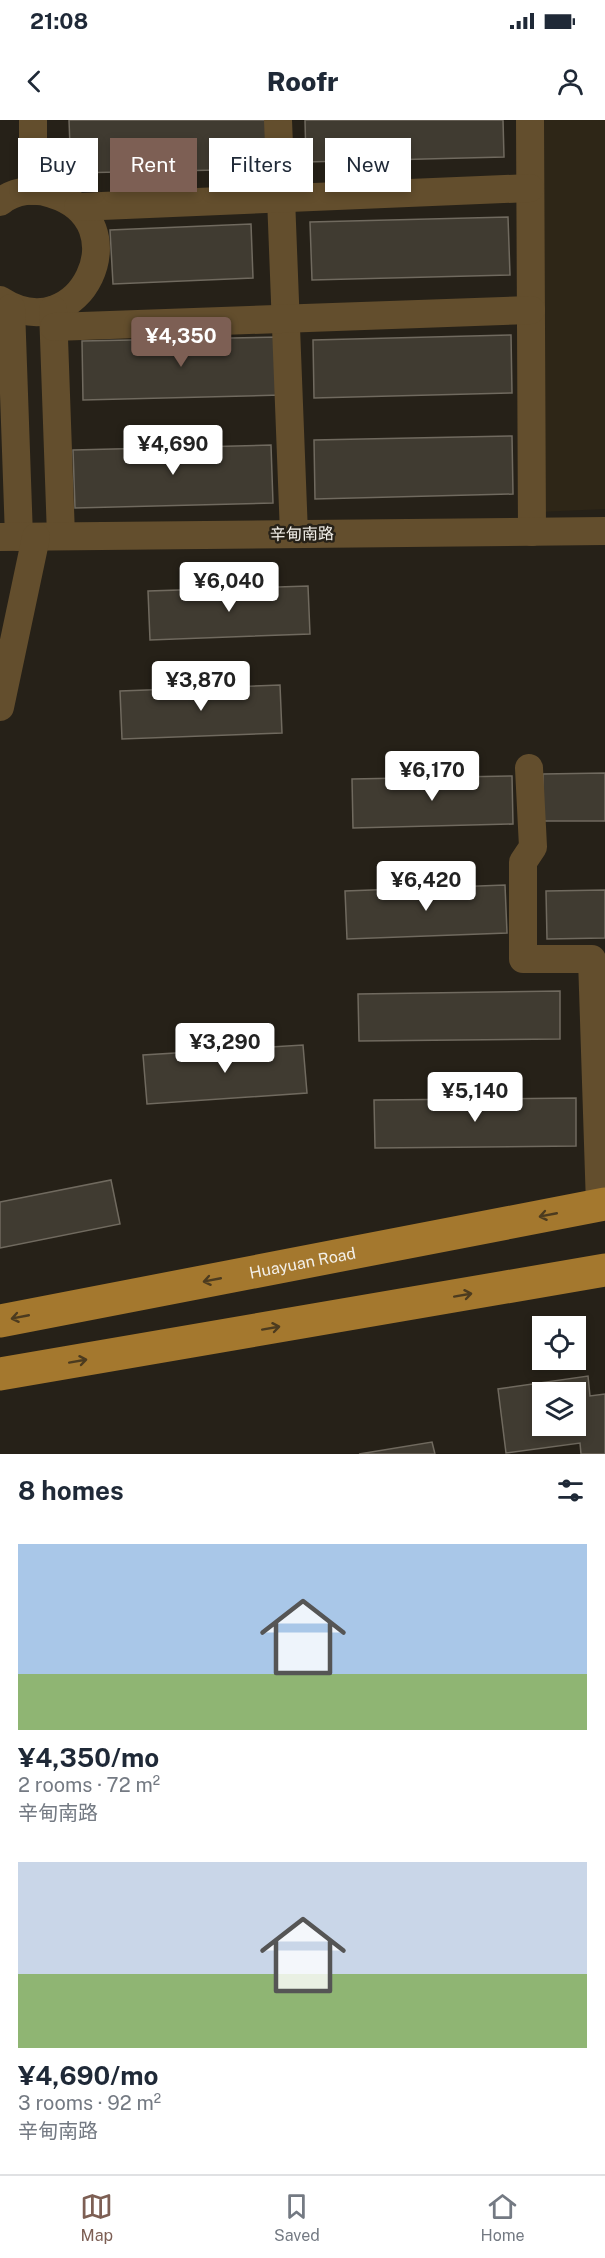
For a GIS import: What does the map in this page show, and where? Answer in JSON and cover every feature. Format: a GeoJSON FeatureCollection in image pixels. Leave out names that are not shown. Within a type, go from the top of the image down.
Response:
{"type":"FeatureCollection","features":[{"type":"Feature","properties":{"kind":"main road","name":"Huayuan Road"},"geometry":{"type":"LineString","coordinates":[[0,1321],[603,1204]]}},
{"type":"Feature","properties":{"kind":"main road"},"geometry":{"type":"LineString","coordinates":[[0,1374],[605,1270]]}},
{"type":"Feature","properties":{"kind":"street"},"geometry":{"type":"LineString","coordinates":[[33,120],[33,138]]}},
{"type":"Feature","properties":{"kind":"street"},"geometry":{"type":"LineString","coordinates":[[278,120],[294,534]]}},
{"type":"Feature","properties":{"kind":"street"},"geometry":{"type":"LineString","coordinates":[[530,120],[532,532]]}},
{"type":"Feature","properties":{"kind":"street"},"geometry":{"type":"LineString","coordinates":[[78,207],[530,188]]}},
{"type":"Feature","properties":{"kind":"street"},"geometry":{"type":"LineString","coordinates":[[0,202],[21,192]]}},
{"type":"Feature","properties":{"kind":"street"},"geometry":{"type":"LineString","coordinates":[[0,707],[29,537],[53,318],[87,285],[95,266],[96,244],[90,224],[78,207],[48,192]]}},
{"type":"Feature","properties":{"kind":"street"},"geometry":{"type":"LineString","coordinates":[[29,537],[8,427],[6,313],[32,312],[53,318],[286,318],[531,310]]}},
{"type":"Feature","properties":{"kind":"street","name":"辛甸南路"},"geometry":{"type":"LineString","coordinates":[[29,537],[605,531]]}},
{"type":"Feature","properties":{"kind":"street"},"geometry":{"type":"LineString","coordinates":[[529,768],[533,848],[523,862],[523,959],[592,960],[603,1204]]}},
{"type":"Feature","properties":{"kind":"shaded area"},"geometry":{"type":"Polygon","coordinates":[[[543,120],[605,120],[605,509],[539,512],[543,120]]]}},
{"type":"Feature","properties":{"kind":"building"},"geometry":{"type":"Polygon","coordinates":[[[69,120],[267,120],[267,138],[209,138],[209,170],[197,170],[197,138],[110,138],[110,172],[98,172],[98,138],[70,138],[69,120]]]}},
{"type":"Feature","properties":{"kind":"building"},"geometry":{"type":"Polygon","coordinates":[[[305,120],[503,120],[504,157],[411,159],[411,138],[325,138],[325,162],[313,162],[313,138],[305,138],[305,120]]]}},
{"type":"Feature","properties":{"kind":"building"},"geometry":{"type":"Polygon","coordinates":[[[508,217],[510,275],[312,280],[310,222],[508,217]]]}},
{"type":"Feature","properties":{"kind":"building"},"geometry":{"type":"Polygon","coordinates":[[[251,224],[253,278],[113,284],[110,230],[251,224]]]}},
{"type":"Feature","properties":{"kind":"building"},"geometry":{"type":"Polygon","coordinates":[[[511,335],[512,393],[314,398],[313,340],[511,335]]]}},
{"type":"Feature","properties":{"kind":"building"},"geometry":{"type":"Polygon","coordinates":[[[280,337],[281,395],[83,400],[82,341],[280,337]]]}},
{"type":"Feature","properties":{"kind":"building"},"geometry":{"type":"Polygon","coordinates":[[[512,436],[513,494],[315,499],[314,440],[512,436]]]}},
{"type":"Feature","properties":{"kind":"building"},"geometry":{"type":"Polygon","coordinates":[[[271,445],[273,503],[75,508],[73,450],[271,445]]]}},
{"type":"Feature","properties":{"kind":"building"},"geometry":{"type":"Polygon","coordinates":[[[308,586],[310,634],[150,640],[148,591],[308,586]]]}},
{"type":"Feature","properties":{"kind":"building"},"geometry":{"type":"Polygon","coordinates":[[[280,685],[282,733],[122,739],[120,691],[280,685]]]}},
{"type":"Feature","properties":{"kind":"building"},"geometry":{"type":"Polygon","coordinates":[[[605,773],[605,821],[543,821],[543,774],[605,773]]]}},
{"type":"Feature","properties":{"kind":"building"},"geometry":{"type":"Polygon","coordinates":[[[512,776],[513,824],[353,828],[352,779],[512,776]]]}},
{"type":"Feature","properties":{"kind":"building"},"geometry":{"type":"Polygon","coordinates":[[[505,885],[507,933],[347,939],[345,891],[505,885]]]}},
{"type":"Feature","properties":{"kind":"building"},"geometry":{"type":"Polygon","coordinates":[[[605,890],[605,938],[547,939],[546,891],[605,890]]]}},
{"type":"Feature","properties":{"kind":"building"},"geometry":{"type":"Polygon","coordinates":[[[560,991],[560,1039],[359,1041],[358,994],[560,991]]]}},
{"type":"Feature","properties":{"kind":"building"},"geometry":{"type":"Polygon","coordinates":[[[303,1045],[307,1093],[147,1104],[143,1055],[303,1045]]]}},
{"type":"Feature","properties":{"kind":"building"},"geometry":{"type":"Polygon","coordinates":[[[576,1098],[576,1146],[375,1148],[374,1100],[576,1098]]]}},
{"type":"Feature","properties":{"kind":"building"},"geometry":{"type":"Polygon","coordinates":[[[111,1180],[120,1224],[0,1248],[0,1202],[111,1180]]]}},
{"type":"Feature","properties":{"kind":"building"},"geometry":{"type":"Polygon","coordinates":[[[588,1376],[590,1396],[605,1394],[605,1454],[581,1454],[580,1443],[506,1453],[498,1389],[532,1384],[532,1436],[586,1436],[586,1382],[546,1382],[588,1376]]]}},
{"type":"Feature","properties":{"kind":"building"},"geometry":{"type":"Polygon","coordinates":[[[432,1442],[435,1454],[359,1454],[432,1442]]]}}]}
